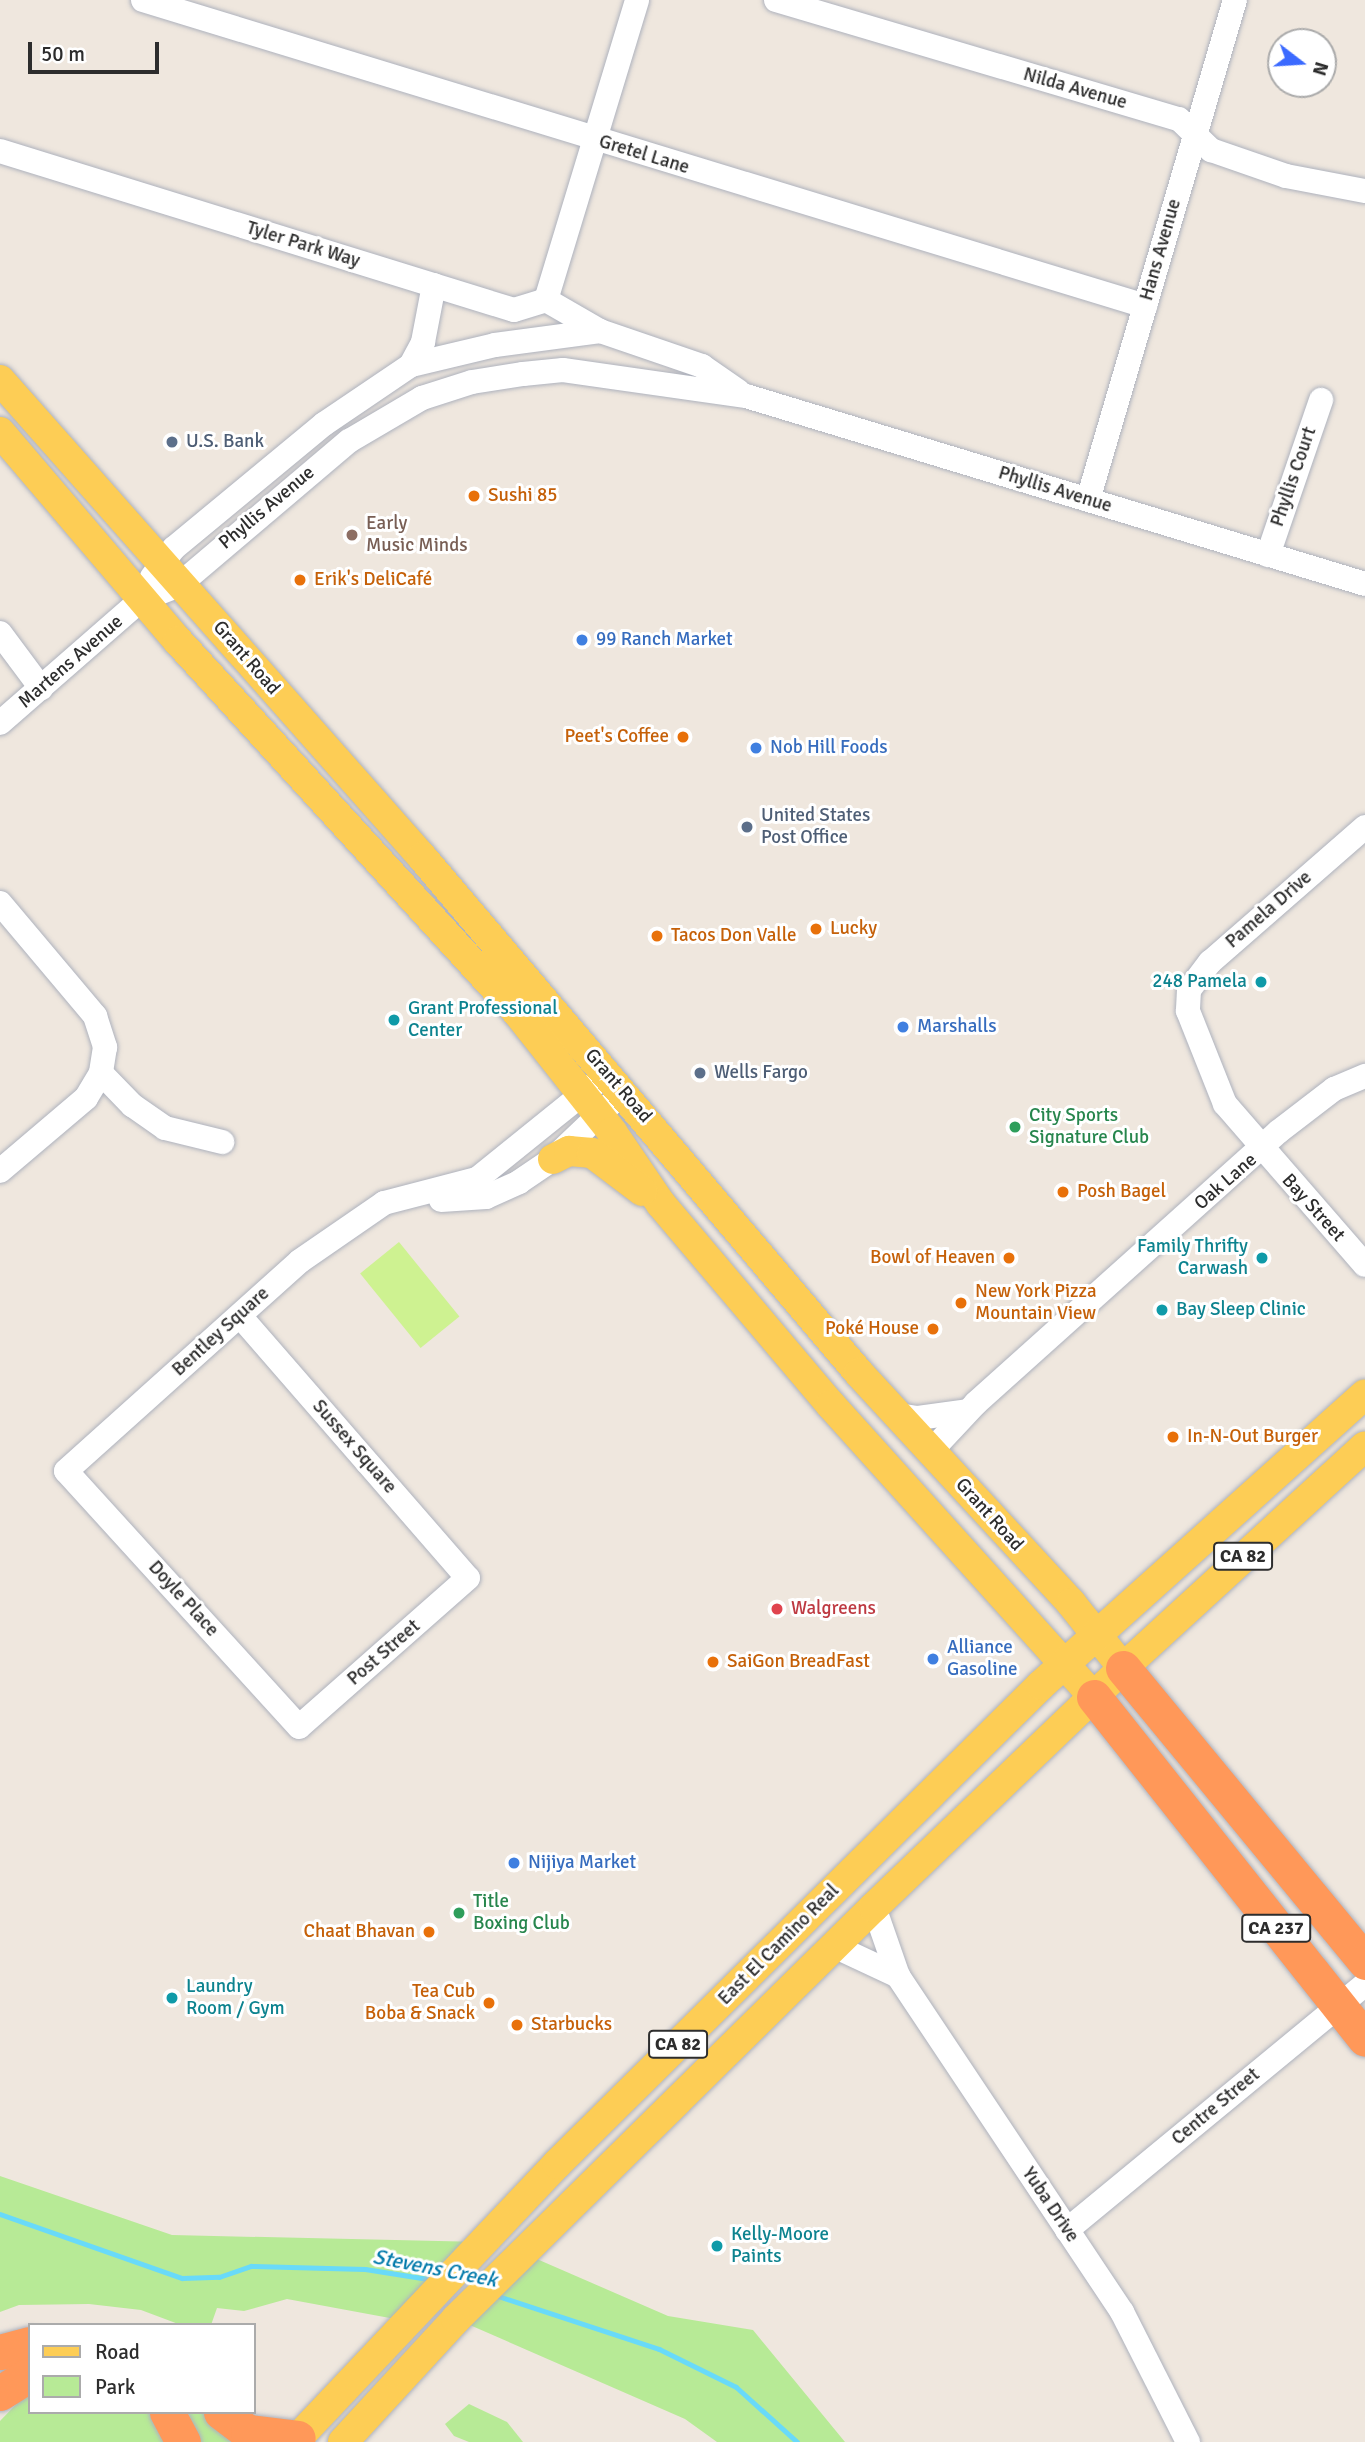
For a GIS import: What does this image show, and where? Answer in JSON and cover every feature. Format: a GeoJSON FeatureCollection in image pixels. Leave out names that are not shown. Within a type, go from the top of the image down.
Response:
{"type":"FeatureCollection","features":[{"type":"Feature","properties":{"kind":"highway"},"geometry":{"type":"LineString","coordinates":[[1123,1668],[1365,1962]]}},
{"type":"Feature","properties":{"kind":"highway","name":"CA 237"},"geometry":{"type":"LineString","coordinates":[[1094,1697],[1365,2039]]}},
{"type":"Feature","properties":{"kind":"highway"},"geometry":{"type":"LineString","coordinates":[[0,2352],[28,2345]]}},
{"type":"Feature","properties":{"kind":"highway"},"geometry":{"type":"LineString","coordinates":[[0,2393],[28,2375]]}},
{"type":"Feature","properties":{"kind":"highway"},"geometry":{"type":"LineString","coordinates":[[168,2414],[183,2442]]}},
{"type":"Feature","properties":{"kind":"highway"},"geometry":{"type":"LineString","coordinates":[[224,2414],[248,2432],[296,2440]]}},
{"type":"Feature","properties":{"kind":"main road","name":"Grant Road"},"geometry":{"type":"LineString","coordinates":[[0,380],[422,857],[615,1084],[1094,1697]]}},
{"type":"Feature","properties":{"kind":"main road","name":"Grant Road"},"geometry":{"type":"LineString","coordinates":[[0,432],[141,600],[517,1012],[590,1105],[661,1204],[844,1418],[894,1443]]}},
{"type":"Feature","properties":{"kind":"main road"},"geometry":{"type":"LineString","coordinates":[[552,1159],[569,1151],[592,1153],[661,1204]]}},
{"type":"Feature","properties":{"kind":"main road","name":"CA 82"},"geometry":{"type":"LineString","coordinates":[[1095,1633],[1365,1394]]}},
{"type":"Feature","properties":{"kind":"main road"},"geometry":{"type":"LineString","coordinates":[[894,1443],[931,1451]]}},
{"type":"Feature","properties":{"kind":"main road","name":"CA 82"},"geometry":{"type":"LineString","coordinates":[[1094,1697],[1365,1446]]}},
{"type":"Feature","properties":{"kind":"main road","name":"Grant Road"},"geometry":{"type":"LineString","coordinates":[[931,1451],[1095,1633],[1123,1668]]}},
{"type":"Feature","properties":{"kind":"main road","name":"East El Camino Real"},"geometry":{"type":"LineString","coordinates":[[296,2440],[414,2313],[672,2050],[1095,1633]]}},
{"type":"Feature","properties":{"kind":"main road","name":"East El Camino Real"},"geometry":{"type":"LineString","coordinates":[[344,2442],[461,2314],[874,1907],[1094,1697]]}},
{"type":"Feature","properties":{"kind":"main road"},"geometry":{"type":"LineString","coordinates":[[713,2066],[727,2029],[817,1937],[820,1922],[811,1913]]}},
{"type":"Feature","properties":{"kind":"main road"},"geometry":{"type":"LineString","coordinates":[[630,2148],[627,2125],[667,2078],[672,2050]]}},
{"type":"Feature","properties":{"kind":"street","name":"Gretel Lane"},"geometry":{"type":"LineString","coordinates":[[143,0],[1145,306]]}},
{"type":"Feature","properties":{"kind":"street"},"geometry":{"type":"LineString","coordinates":[[600,331],[546,300],[638,0]]}},
{"type":"Feature","properties":{"kind":"street","name":"Nilda Avenue"},"geometry":{"type":"LineString","coordinates":[[776,0],[1178,119],[1211,150],[1286,176],[1365,191]]}},
{"type":"Feature","properties":{"kind":"street","name":"Hans Avenue"},"geometry":{"type":"LineString","coordinates":[[1088,500],[1194,132],[1235,0]]}},
{"type":"Feature","properties":{"kind":"street","name":"Tyler Park Way"},"geometry":{"type":"LineString","coordinates":[[0,151],[514,310],[546,300]]}},
{"type":"Feature","properties":{"kind":"street"},"geometry":{"type":"LineString","coordinates":[[411,365],[424,342],[434,285]]}},
{"type":"Feature","properties":{"kind":"street","name":"Phyllis Avenue"},"geometry":{"type":"LineString","coordinates":[[141,600],[324,424],[411,365],[495,345],[600,331],[702,366],[746,396]]}},
{"type":"Feature","properties":{"kind":"street","name":"Phyllis Avenue"},"geometry":{"type":"LineString","coordinates":[[169,574],[339,449],[422,398],[472,382],[563,370],[746,396],[1365,584]]}},
{"type":"Feature","properties":{"kind":"street","name":"Phyllis Court"},"geometry":{"type":"LineString","coordinates":[[1268,555],[1321,400]]}},
{"type":"Feature","properties":{"kind":"street","name":"Martens Avenue"},"geometry":{"type":"LineString","coordinates":[[0,723],[141,600]]}},
{"type":"Feature","properties":{"kind":"street"},"geometry":{"type":"LineString","coordinates":[[0,633],[41,688]]}},
{"type":"Feature","properties":{"kind":"street","name":"Pamela Drive"},"geometry":{"type":"LineString","coordinates":[[1261,1151],[1216,1087],[1194,1033],[1189,990],[1210,962],[1365,827]]}},
{"type":"Feature","properties":{"kind":"street"},"geometry":{"type":"LineString","coordinates":[[0,903],[95,1016],[105,1046],[101,1073],[86,1098],[0,1171]]}},
{"type":"Feature","properties":{"kind":"street"},"geometry":{"type":"LineString","coordinates":[[101,1073],[132,1105],[165,1128],[222,1142]]}},
{"type":"Feature","properties":{"kind":"street","name":"Oak Lane"},"geometry":{"type":"LineString","coordinates":[[931,1451],[968,1410],[1261,1151],[1278,1132],[1334,1089],[1365,1076]]}},
{"type":"Feature","properties":{"kind":"street","name":"Bentley Square"},"geometry":{"type":"LineString","coordinates":[[66,1471],[300,1261],[384,1203],[477,1179],[590,1105],[615,1084]]}},
{"type":"Feature","properties":{"kind":"street","name":"Bentley Square"},"geometry":{"type":"LineString","coordinates":[[384,1203],[486,1197],[519,1182],[552,1159],[590,1105]]}},
{"type":"Feature","properties":{"kind":"street","name":"Bay Street"},"geometry":{"type":"LineString","coordinates":[[1261,1151],[1365,1265]]}},
{"type":"Feature","properties":{"kind":"street","name":"Sussex Square"},"geometry":{"type":"LineString","coordinates":[[240,1316],[468,1578]]}},
{"type":"Feature","properties":{"kind":"street"},"geometry":{"type":"LineString","coordinates":[[894,1443],[918,1418],[968,1410]]}},
{"type":"Feature","properties":{"kind":"street","name":"Doyle Place"},"geometry":{"type":"LineString","coordinates":[[66,1471],[299,1727]]}},
{"type":"Feature","properties":{"kind":"street","name":"Post Street"},"geometry":{"type":"LineString","coordinates":[[299,1727],[468,1578]]}},
{"type":"Feature","properties":{"kind":"street","name":"Yuba Drive"},"geometry":{"type":"LineString","coordinates":[[874,1907],[898,1976],[1122,2312],[1188,2442]]}},
{"type":"Feature","properties":{"kind":"street"},"geometry":{"type":"LineString","coordinates":[[834,1946],[898,1976]]}},
{"type":"Feature","properties":{"kind":"street","name":"Centre Street"},"geometry":{"type":"LineString","coordinates":[[1067,2230],[1365,1984]]}},
{"type":"Feature","properties":{"kind":"green space"},"geometry":{"type":"Polygon","coordinates":[[[399,1242],[459,1317],[421,1348],[360,1273],[399,1242]]]}},
{"type":"Feature","properties":{"kind":"green space"},"geometry":{"type":"Polygon","coordinates":[[[0,2176],[172,2235],[482,2242],[406,2321],[287,2299],[244,2311],[217,2308],[212,2323],[176,2323],[141,2310],[89,2304],[19,2305],[0,2312],[0,2176]]]}},
{"type":"Feature","properties":{"kind":"green space"},"geometry":{"type":"Polygon","coordinates":[[[523,2253],[668,2316],[753,2330],[845,2442],[717,2442],[685,2419],[456,2319],[523,2253]]]}},
{"type":"Feature","properties":{"kind":"green space"},"geometry":{"type":"Polygon","coordinates":[[[28,2392],[28,2414],[159,2414],[173,2442],[0,2442],[0,2421],[28,2392]]]}},
{"type":"Feature","properties":{"kind":"green space"},"geometry":{"type":"Polygon","coordinates":[[[469,2404],[507,2422],[523,2442],[469,2442],[454,2436],[445,2424],[469,2404]]]}},
{"type":"Feature","properties":{"kind":"green space"},"geometry":{"type":"Polygon","coordinates":[[[189,2414],[213,2414],[238,2442],[200,2442],[189,2414]]]}},
{"type":"Feature","properties":{"kind":"waterway","name":"Stevens Creek"},"geometry":{"type":"LineString","coordinates":[[0,2214],[182,2278],[219,2277],[251,2266],[365,2269],[434,2280]]}},
{"type":"Feature","properties":{"kind":"waterway","name":"Stevens Creek"},"geometry":{"type":"LineString","coordinates":[[495,2295],[659,2349],[736,2387],[797,2442]]}},
{"type":"Feature","properties":{"kind":"place","name":"U.S. Bank"},"geometry":{"type":"Point","coordinates":[172,442]}},
{"type":"Feature","properties":{"kind":"place","name":"Sushi 85"},"geometry":{"type":"Point","coordinates":[474,496]}},
{"type":"Feature","properties":{"kind":"place","name":"Early Music Minds"},"geometry":{"type":"Point","coordinates":[352,535]}},
{"type":"Feature","properties":{"kind":"place","name":"Erik's DeliCafé"},"geometry":{"type":"Point","coordinates":[300,580]}},
{"type":"Feature","properties":{"kind":"place","name":"99 Ranch Market"},"geometry":{"type":"Point","coordinates":[582,640]}},
{"type":"Feature","properties":{"kind":"place","name":"Peet's Coffee"},"geometry":{"type":"Point","coordinates":[683,737]}},
{"type":"Feature","properties":{"kind":"place","name":"Nob Hill Foods"},"geometry":{"type":"Point","coordinates":[756,748]}},
{"type":"Feature","properties":{"kind":"place","name":"United States Post Office"},"geometry":{"type":"Point","coordinates":[747,827]}},
{"type":"Feature","properties":{"kind":"place","name":"Lucky"},"geometry":{"type":"Point","coordinates":[816,929]}},
{"type":"Feature","properties":{"kind":"place","name":"Tacos Don Valle"},"geometry":{"type":"Point","coordinates":[657,936]}},
{"type":"Feature","properties":{"kind":"place","name":"248 Pamela"},"geometry":{"type":"Point","coordinates":[1261,982]}},
{"type":"Feature","properties":{"kind":"place","name":"Grant Professional Center"},"geometry":{"type":"Point","coordinates":[394,1020]}},
{"type":"Feature","properties":{"kind":"place","name":"Marshalls"},"geometry":{"type":"Point","coordinates":[903,1027]}},
{"type":"Feature","properties":{"kind":"place","name":"Wells Fargo"},"geometry":{"type":"Point","coordinates":[700,1073]}},
{"type":"Feature","properties":{"kind":"place","name":"City Sports Signature Club"},"geometry":{"type":"Point","coordinates":[1015,1127]}},
{"type":"Feature","properties":{"kind":"place","name":"Posh Bagel"},"geometry":{"type":"Point","coordinates":[1063,1192]}},
{"type":"Feature","properties":{"kind":"place","name":"Bowl of Heaven"},"geometry":{"type":"Point","coordinates":[1009,1258]}},
{"type":"Feature","properties":{"kind":"place","name":"Family Thrifty Carwash"},"geometry":{"type":"Point","coordinates":[1262,1258]}},
{"type":"Feature","properties":{"kind":"place","name":"New York Pizza Mountain View"},"geometry":{"type":"Point","coordinates":[961,1303]}},
{"type":"Feature","properties":{"kind":"place","name":"Bay Sleep Clinic"},"geometry":{"type":"Point","coordinates":[1162,1310]}},
{"type":"Feature","properties":{"kind":"place","name":"Poké House"},"geometry":{"type":"Point","coordinates":[933,1329]}},
{"type":"Feature","properties":{"kind":"place","name":"In-N-Out Burger"},"geometry":{"type":"Point","coordinates":[1173,1437]}},
{"type":"Feature","properties":{"kind":"place","name":"Walgreens"},"geometry":{"type":"Point","coordinates":[777,1609]}},
{"type":"Feature","properties":{"kind":"place","name":"Alliance Gasoline"},"geometry":{"type":"Point","coordinates":[933,1659]}},
{"type":"Feature","properties":{"kind":"place","name":"SaiGon BreadFast"},"geometry":{"type":"Point","coordinates":[713,1662]}},
{"type":"Feature","properties":{"kind":"place","name":"Nijiya Market"},"geometry":{"type":"Point","coordinates":[514,1863]}},
{"type":"Feature","properties":{"kind":"place","name":"Title Boxing Club"},"geometry":{"type":"Point","coordinates":[459,1913]}},
{"type":"Feature","properties":{"kind":"place","name":"Chaat Bhavan"},"geometry":{"type":"Point","coordinates":[429,1932]}},
{"type":"Feature","properties":{"kind":"place","name":"Laundry Room / Gym"},"geometry":{"type":"Point","coordinates":[172,1998]}},
{"type":"Feature","properties":{"kind":"place","name":"Tea Cub Boba & Snack"},"geometry":{"type":"Point","coordinates":[489,2003]}},
{"type":"Feature","properties":{"kind":"place","name":"Starbucks"},"geometry":{"type":"Point","coordinates":[517,2025]}},
{"type":"Feature","properties":{"kind":"place","name":"Kelly-Moore Paints"},"geometry":{"type":"Point","coordinates":[717,2246]}}]}
